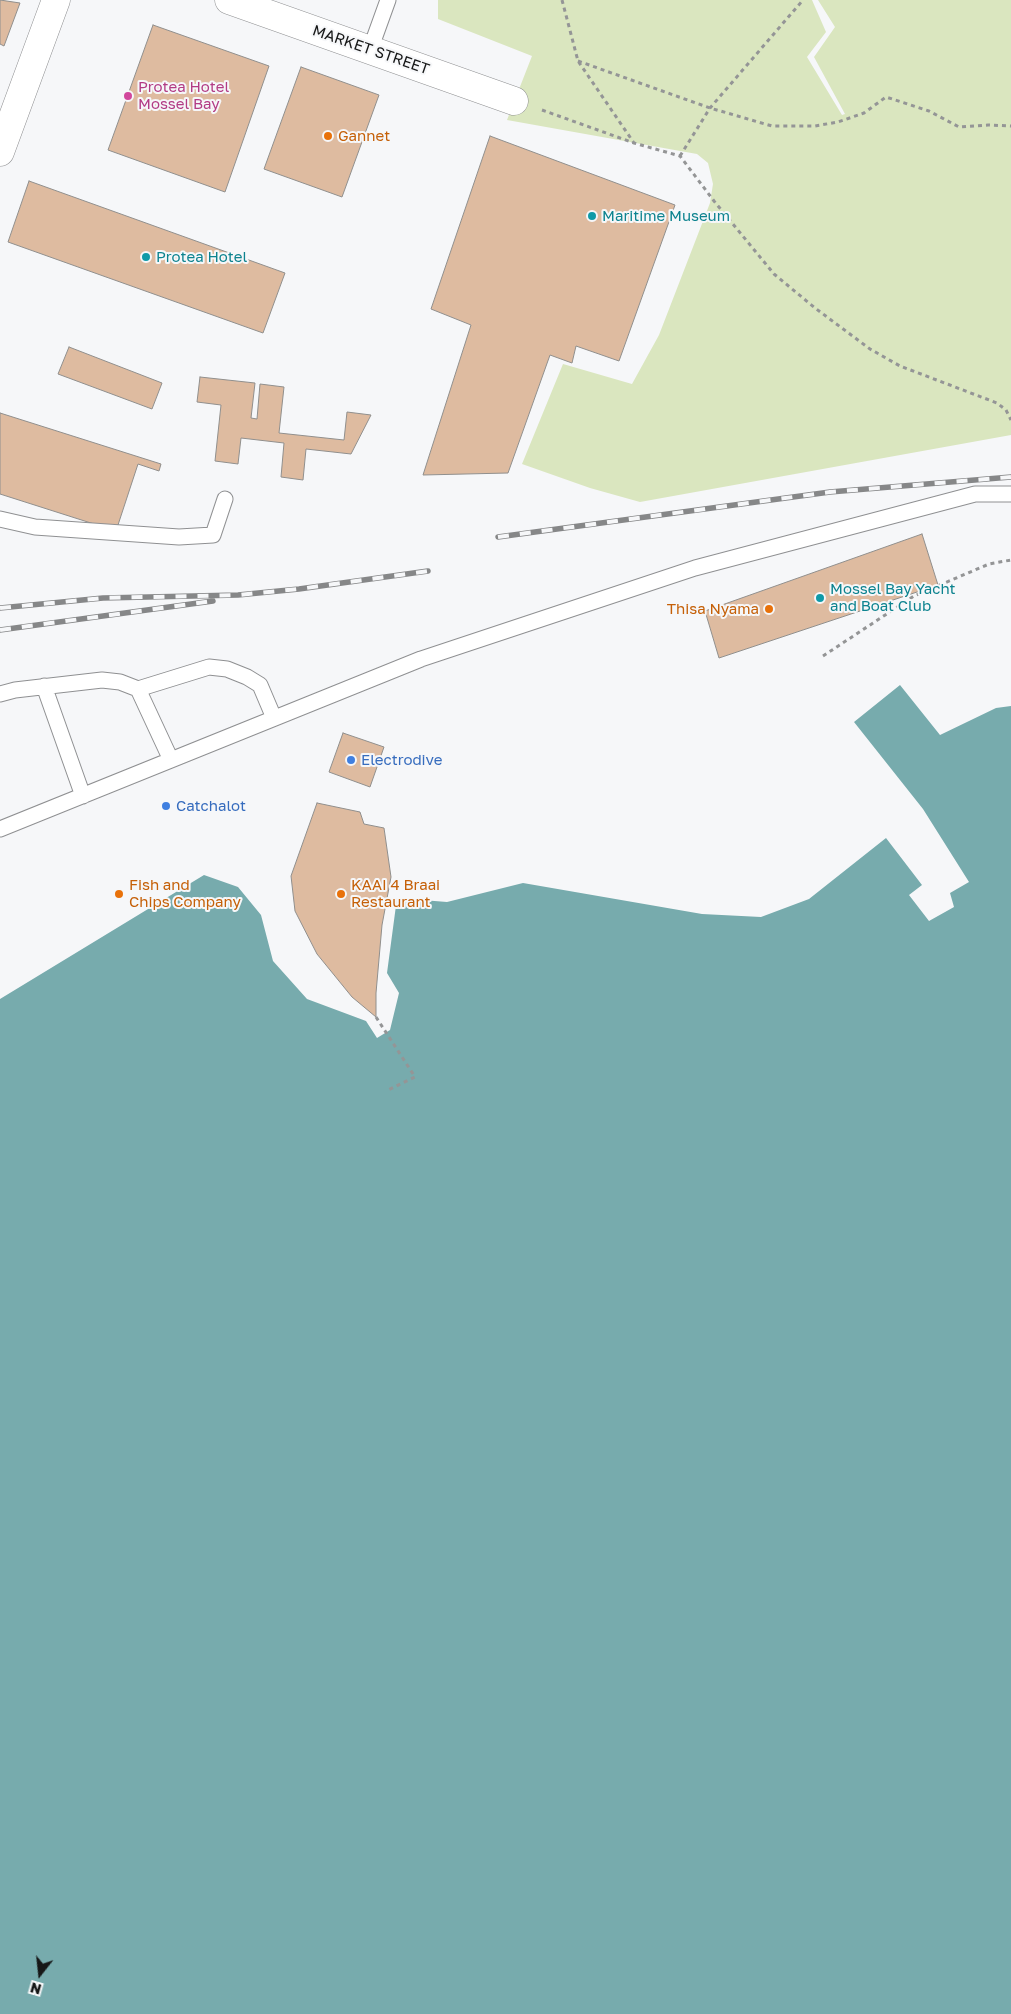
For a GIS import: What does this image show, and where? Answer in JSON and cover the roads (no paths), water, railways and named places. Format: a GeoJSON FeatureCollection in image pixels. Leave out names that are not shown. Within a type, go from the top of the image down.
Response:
{"type":"FeatureCollection","features":[{"type":"Feature","properties":{"kind":"street"},"geometry":{"type":"LineString","coordinates":[[0,152],[56,0]]}},
{"type":"Feature","properties":{"kind":"street","name":"MARKET STREET"},"geometry":{"type":"LineString","coordinates":[[229,0],[514,101]]}},
{"type":"Feature","properties":{"kind":"lane"},"geometry":{"type":"LineString","coordinates":[[370,50],[388,0]]}},
{"type":"Feature","properties":{"kind":"lane"},"geometry":{"type":"LineString","coordinates":[[0,828],[421,659],[695,568],[975,494],[1011,494]]}},
{"type":"Feature","properties":{"kind":"lane"},"geometry":{"type":"LineString","coordinates":[[0,519],[54,528],[178,537],[213,535],[225,499]]}},
{"type":"Feature","properties":{"kind":"lane"},"geometry":{"type":"LineString","coordinates":[[138,690],[209,667],[227,669],[247,676],[260,685],[274,718]]}},
{"type":"Feature","properties":{"kind":"lane"},"geometry":{"type":"LineString","coordinates":[[0,694],[44,686],[102,680],[120,682],[138,690],[171,760]]}},
{"type":"Feature","properties":{"kind":"lane"},"geometry":{"type":"LineString","coordinates":[[44,686],[83,796]]}},
{"type":"Feature","properties":{"kind":"water"},"geometry":{"type":"Polygon","coordinates":[[[900,685],[940,735],[996,708],[1011,706],[1011,2014],[0,2014],[0,999],[204,875],[238,887],[261,915],[273,961],[307,999],[366,1021],[377,1038],[390,1030],[399,993],[387,973],[397,898],[447,902],[523,883],[702,914],[761,917],[809,899],[886,838],[922,885],[909,895],[929,921],[954,907],[950,893],[969,882],[923,809],[854,722],[900,685]]]}},
{"type":"Feature","properties":{"kind":"railway"},"geometry":{"type":"LineString","coordinates":[[498,537],[830,492],[1011,477]]}},
{"type":"Feature","properties":{"kind":"railway"},"geometry":{"type":"LineString","coordinates":[[0,608],[103,598],[238,595],[299,589],[428,571]]}},
{"type":"Feature","properties":{"kind":"railway"},"geometry":{"type":"LineString","coordinates":[[0,630],[213,601]]}},
{"type":"Feature","properties":{"kind":"place","name":"Protea Hotel Mossel Bay"},"geometry":{"type":"Point","coordinates":[128,96]}},
{"type":"Feature","properties":{"kind":"place","name":"Gannet"},"geometry":{"type":"Point","coordinates":[328,136]}},
{"type":"Feature","properties":{"kind":"place","name":"Maritime Museum"},"geometry":{"type":"Point","coordinates":[592,216]}},
{"type":"Feature","properties":{"kind":"place","name":"Protea Hotel"},"geometry":{"type":"Point","coordinates":[146,257]}},
{"type":"Feature","properties":{"kind":"place","name":"Mossel Bay Yacht and Boat Club"},"geometry":{"type":"Point","coordinates":[820,598]}},
{"type":"Feature","properties":{"kind":"place","name":"Thisa Nyama"},"geometry":{"type":"Point","coordinates":[769,609]}},
{"type":"Feature","properties":{"kind":"place","name":"Electrodive"},"geometry":{"type":"Point","coordinates":[351,760]}},
{"type":"Feature","properties":{"kind":"place","name":"Catchalot"},"geometry":{"type":"Point","coordinates":[166,806]}},
{"type":"Feature","properties":{"kind":"place","name":"Fish and Chips Company"},"geometry":{"type":"Point","coordinates":[119,894]}},
{"type":"Feature","properties":{"kind":"place","name":"KAAI 4 Braai Restaurant"},"geometry":{"type":"Point","coordinates":[341,894]}}]}
